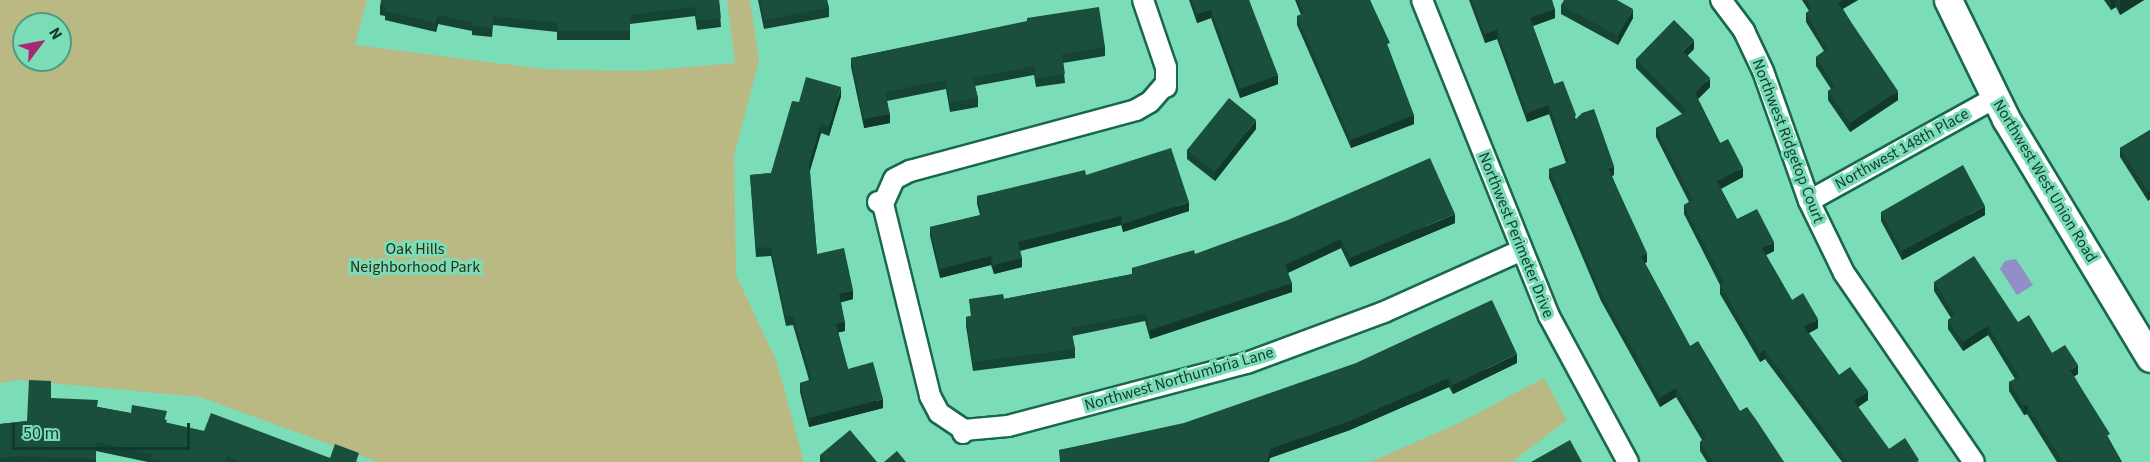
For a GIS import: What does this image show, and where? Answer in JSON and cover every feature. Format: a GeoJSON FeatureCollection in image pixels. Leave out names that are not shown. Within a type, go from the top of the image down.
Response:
{"type":"FeatureCollection","features":[{"type":"Feature","properties":{"kind":"street","name":"Northwest Northumbria Lane"},"geometry":{"type":"LineString","coordinates":[[1143,0],[1166,67],[1165,86],[1150,102],[1136,110],[910,171],[894,179],[881,203],[930,396],[939,413],[964,432],[1008,426],[1247,363],[1384,312],[1520,251]]}},
{"type":"Feature","properties":{"kind":"street","name":"Northwest Perimeter Drive"},"geometry":{"type":"LineString","coordinates":[[1422,0],[1520,251],[1573,363],[1628,462]]}},
{"type":"Feature","properties":{"kind":"street","name":"Northwest Ridgetop Court"},"geometry":{"type":"LineString","coordinates":[[1721,0],[1744,31],[1763,71],[1809,201],[1844,273],[1872,318],[1974,462]]}},
{"type":"Feature","properties":{"kind":"street","name":"Northwest West Union Road"},"geometry":{"type":"LineString","coordinates":[[1948,0],[1995,98],[2150,358]]}},
{"type":"Feature","properties":{"kind":"street","name":"Northwest 148th Place"},"geometry":{"type":"LineString","coordinates":[[1809,201],[1995,98]]}},
{"type":"Feature","properties":{"kind":"green space","name":"Oak Hills Neighborhood Park"},"geometry":{"type":"Polygon","coordinates":[[[0,0],[367,0],[355,45],[544,69],[640,71],[735,63],[727,0],[750,0],[759,60],[734,157],[736,275],[776,360],[804,462],[378,462],[200,397],[18,380],[0,383],[0,0]]]}},
{"type":"Feature","properties":{"kind":"green space"},"geometry":{"type":"Polygon","coordinates":[[[1544,378],[1567,420],[1512,462],[1370,462],[1459,423],[1544,378]]]}},
{"type":"Feature","properties":{"kind":"shaded area"},"geometry":{"type":"Polygon","coordinates":[[[2016,259],[2033,285],[2017,295],[2000,269],[2005,261],[2016,259]]]}},
{"type":"Feature","properties":{"kind":"building"},"geometry":{"type":"Polygon","coordinates":[[[381,0],[719,0],[721,18],[697,21],[695,7],[630,15],[630,31],[557,31],[557,23],[493,16],[492,28],[472,26],[472,23],[438,15],[436,23],[385,11],[386,7],[380,6],[381,0]]]}},
{"type":"Feature","properties":{"kind":"building"},"geometry":{"type":"Polygon","coordinates":[[[760,0],[827,0],[829,8],[764,20],[760,0]]]}},
{"type":"Feature","properties":{"kind":"building"},"geometry":{"type":"Polygon","coordinates":[[[1192,0],[1249,0],[1278,75],[1240,89],[1211,10],[1197,14],[1192,0]]]}},
{"type":"Feature","properties":{"kind":"building"},"geometry":{"type":"Polygon","coordinates":[[[1299,0],[1370,0],[1390,43],[1387,44],[1414,115],[1351,140],[1297,16],[1304,13],[1299,0]]]}},
{"type":"Feature","properties":{"kind":"building"},"geometry":{"type":"Polygon","coordinates":[[[1472,0],[1552,0],[1555,9],[1530,18],[1554,84],[1563,81],[1576,115],[1571,124],[1582,113],[1594,109],[1614,166],[1608,168],[1647,253],[1641,256],[1690,346],[1698,341],[1740,411],[1747,407],[1784,462],[1713,462],[1700,442],[1706,438],[1676,388],[1660,398],[1601,293],[1549,169],[1569,162],[1549,105],[1527,113],[1497,30],[1485,34],[1472,0]]]}},
{"type":"Feature","properties":{"kind":"building"},"geometry":{"type":"Polygon","coordinates":[[[1564,0],[1617,0],[1633,9],[1618,36],[1561,5],[1564,0]]]}},
{"type":"Feature","properties":{"kind":"building"},"geometry":{"type":"Polygon","coordinates":[[[1807,0],[1843,0],[1838,3],[1898,91],[1850,123],[1828,91],[1835,87],[1816,57],[1827,49],[1806,13],[1812,9],[1807,0]]]}},
{"type":"Feature","properties":{"kind":"building"},"geometry":{"type":"Polygon","coordinates":[[[1099,7],[1105,47],[1062,54],[1065,74],[1036,78],[1034,66],[973,78],[978,98],[950,103],[946,80],[885,92],[890,114],[864,119],[851,58],[1027,21],[1027,18],[1099,7]]]}},
{"type":"Feature","properties":{"kind":"building"},"geometry":{"type":"Polygon","coordinates":[[[1674,20],[1694,40],[1683,51],[1710,78],[1695,93],[1720,143],[1728,139],[1743,168],[1717,181],[1737,219],[1757,209],[1774,242],[1762,248],[1792,300],[1803,293],[1818,319],[1804,327],[1839,375],[1850,367],[1868,391],[1854,401],[1889,449],[1905,438],[1919,460],[1916,462],[1848,462],[1765,350],[1760,353],[1720,285],[1724,283],[1684,205],[1693,200],[1656,128],[1688,111],[1636,59],[1674,20]]]}},
{"type":"Feature","properties":{"kind":"building"},"geometry":{"type":"Polygon","coordinates":[[[806,77],[841,87],[829,127],[821,124],[809,164],[817,254],[844,248],[853,290],[839,294],[845,322],[836,324],[848,369],[873,362],[883,399],[809,418],[800,383],[812,380],[793,316],[786,317],[771,247],[756,248],[750,175],[771,173],[792,101],[799,102],[806,77]]]}},
{"type":"Feature","properties":{"kind":"building"},"geometry":{"type":"Polygon","coordinates":[[[1229,98],[1256,120],[1215,172],[1187,150],[1229,98]]]}},
{"type":"Feature","properties":{"kind":"building"},"geometry":{"type":"Polygon","coordinates":[[[2150,130],[2150,190],[2148,192],[2120,148],[2150,130]]]}},
{"type":"Feature","properties":{"kind":"building"},"geometry":{"type":"Polygon","coordinates":[[[1171,148],[1189,202],[1123,224],[1121,216],[1018,242],[1022,258],[994,265],[991,256],[940,269],[930,227],[982,215],[977,196],[1085,170],[1086,175],[1171,148]]]}},
{"type":"Feature","properties":{"kind":"building"},"geometry":{"type":"Polygon","coordinates":[[[1430,158],[1455,214],[1350,258],[1341,239],[1285,265],[1292,283],[1150,330],[1145,313],[1071,328],[1075,349],[973,362],[966,317],[972,316],[969,299],[1003,294],[1004,299],[1133,274],[1132,268],[1194,250],[1195,254],[1288,220],[1430,158]]]}},
{"type":"Feature","properties":{"kind":"building"},"geometry":{"type":"Polygon","coordinates":[[[1963,165],[1985,206],[1902,251],[1881,212],[1963,165]]]}},
{"type":"Feature","properties":{"kind":"building"},"geometry":{"type":"Polygon","coordinates":[[[1974,256],[2018,322],[2029,315],[2052,353],[2065,345],[2078,365],[2070,370],[2110,434],[2106,436],[2122,462],[2069,462],[2068,460],[2063,462],[2027,405],[2024,406],[2009,382],[2019,377],[1988,326],[1963,342],[1948,320],[1955,315],[1934,282],[1974,256]]]}},
{"type":"Feature","properties":{"kind":"building"},"geometry":{"type":"Polygon","coordinates":[[[1492,300],[1517,354],[1453,385],[1449,378],[1350,421],[1270,449],[1267,461],[1061,462],[1059,450],[1184,423],[1356,363],[1492,300]]]}},
{"type":"Feature","properties":{"kind":"building"},"geometry":{"type":"Polygon","coordinates":[[[29,380],[51,381],[51,398],[98,400],[97,407],[131,413],[132,405],[167,411],[164,422],[204,431],[211,413],[330,458],[335,444],[359,453],[356,462],[242,462],[227,456],[224,462],[163,462],[151,459],[152,454],[96,442],[96,459],[17,456],[0,458],[0,424],[27,421],[29,380]]]}},
{"type":"Feature","properties":{"kind":"building"},"geometry":{"type":"Polygon","coordinates":[[[850,430],[877,462],[826,462],[820,455],[850,430]]]}},
{"type":"Feature","properties":{"kind":"building"},"geometry":{"type":"Polygon","coordinates":[[[1570,440],[1582,462],[1531,462],[1570,440]]]}},
{"type":"Feature","properties":{"kind":"building"},"geometry":{"type":"Polygon","coordinates":[[[897,451],[906,462],[884,462],[897,451]]]}}]}
